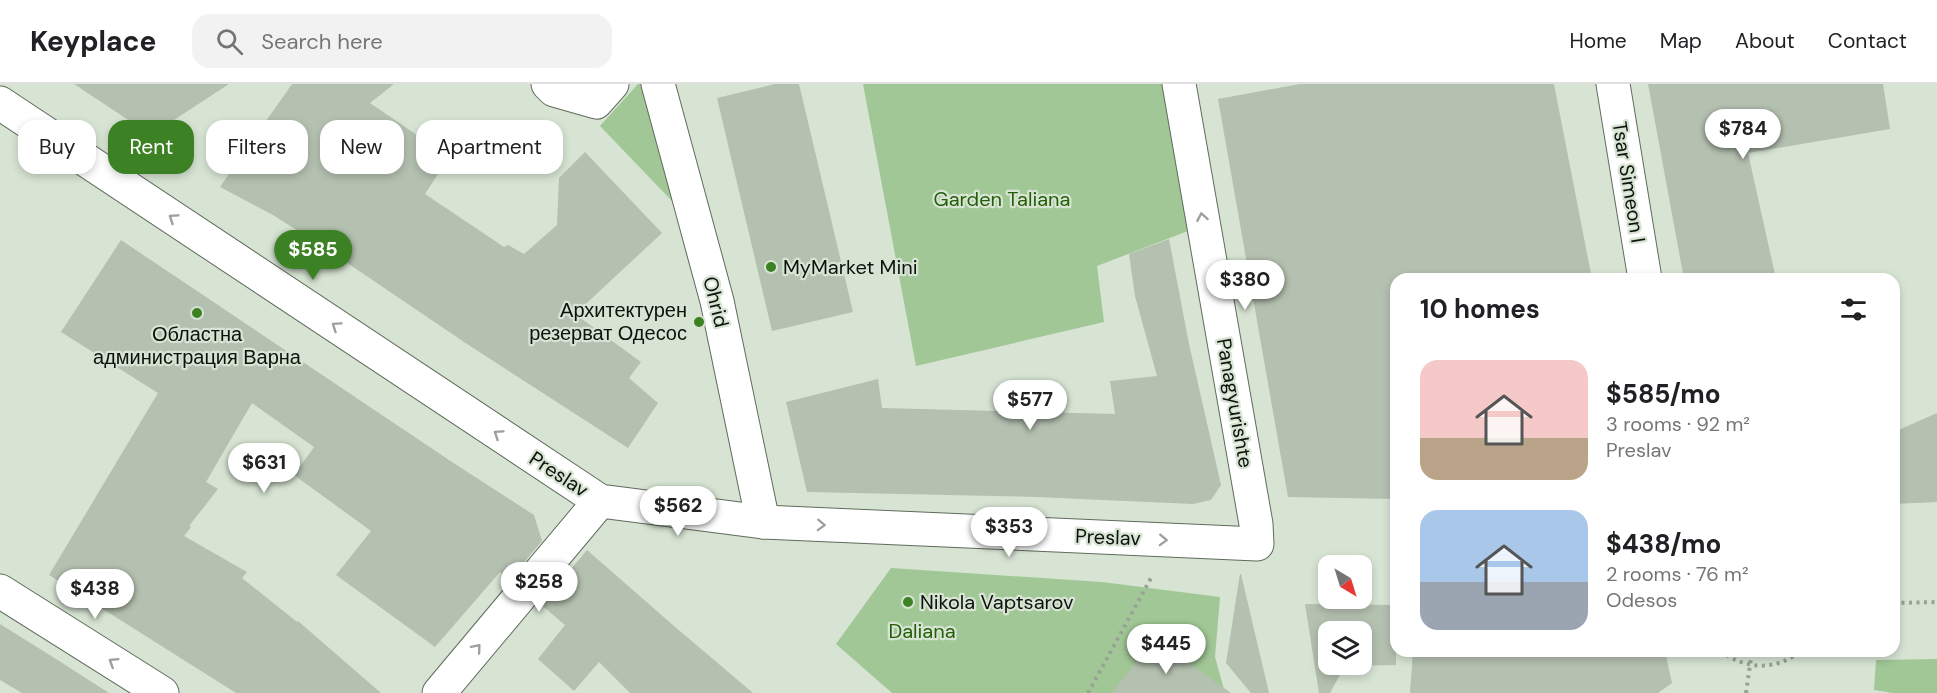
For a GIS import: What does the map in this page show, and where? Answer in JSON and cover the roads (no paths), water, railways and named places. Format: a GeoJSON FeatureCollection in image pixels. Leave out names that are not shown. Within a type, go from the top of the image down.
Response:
{"type":"FeatureCollection","features":[{"type":"Feature","properties":{"kind":"street"},"geometry":{"type":"LineString","coordinates":[[548,84],[554,90],[596,102],[612,84]]}},
{"type":"Feature","properties":{"kind":"street","name":"Ohrid"},"geometry":{"type":"LineString","coordinates":[[658,84],[717,301],[763,522]]}},
{"type":"Feature","properties":{"kind":"street","name":"Panagyurishte"},"geometry":{"type":"LineString","coordinates":[[1179,84],[1256,524],[1257,544]]}},
{"type":"Feature","properties":{"kind":"street","name":"Tsar Simeon I"},"geometry":{"type":"LineString","coordinates":[[1613,84],[1644,273]]}},
{"type":"Feature","properties":{"kind":"street","name":"Preslav"},"geometry":{"type":"LineString","coordinates":[[0,103],[600,501],[763,522],[1257,544]]}},
{"type":"Feature","properties":{"kind":"street"},"geometry":{"type":"LineString","coordinates":[[440,693],[600,501]]}},
{"type":"Feature","properties":{"kind":"street"},"geometry":{"type":"LineString","coordinates":[[0,591],[162,693]]}},
{"type":"Feature","properties":{"kind":"place","name":"MyMarket Mini"},"geometry":{"type":"Point","coordinates":[771,267]}},
{"type":"Feature","properties":{"kind":"place","name":"Областна администрация Варна"},"geometry":{"type":"Point","coordinates":[197,313]}},
{"type":"Feature","properties":{"kind":"place","name":"Архитектурен резерват Одесос"},"geometry":{"type":"Point","coordinates":[699,322]}},
{"type":"Feature","properties":{"kind":"place","name":"Nikola Vaptsarov"},"geometry":{"type":"Point","coordinates":[908,602]}},
{"type":"Feature","properties":{"kind":"park label","name":"Garden Taliana"},"geometry":{"type":"Point","coordinates":[1002,199]}},
{"type":"Feature","properties":{"kind":"park label","name":"Daliana"},"geometry":{"type":"Point","coordinates":[922,631]}}]}
